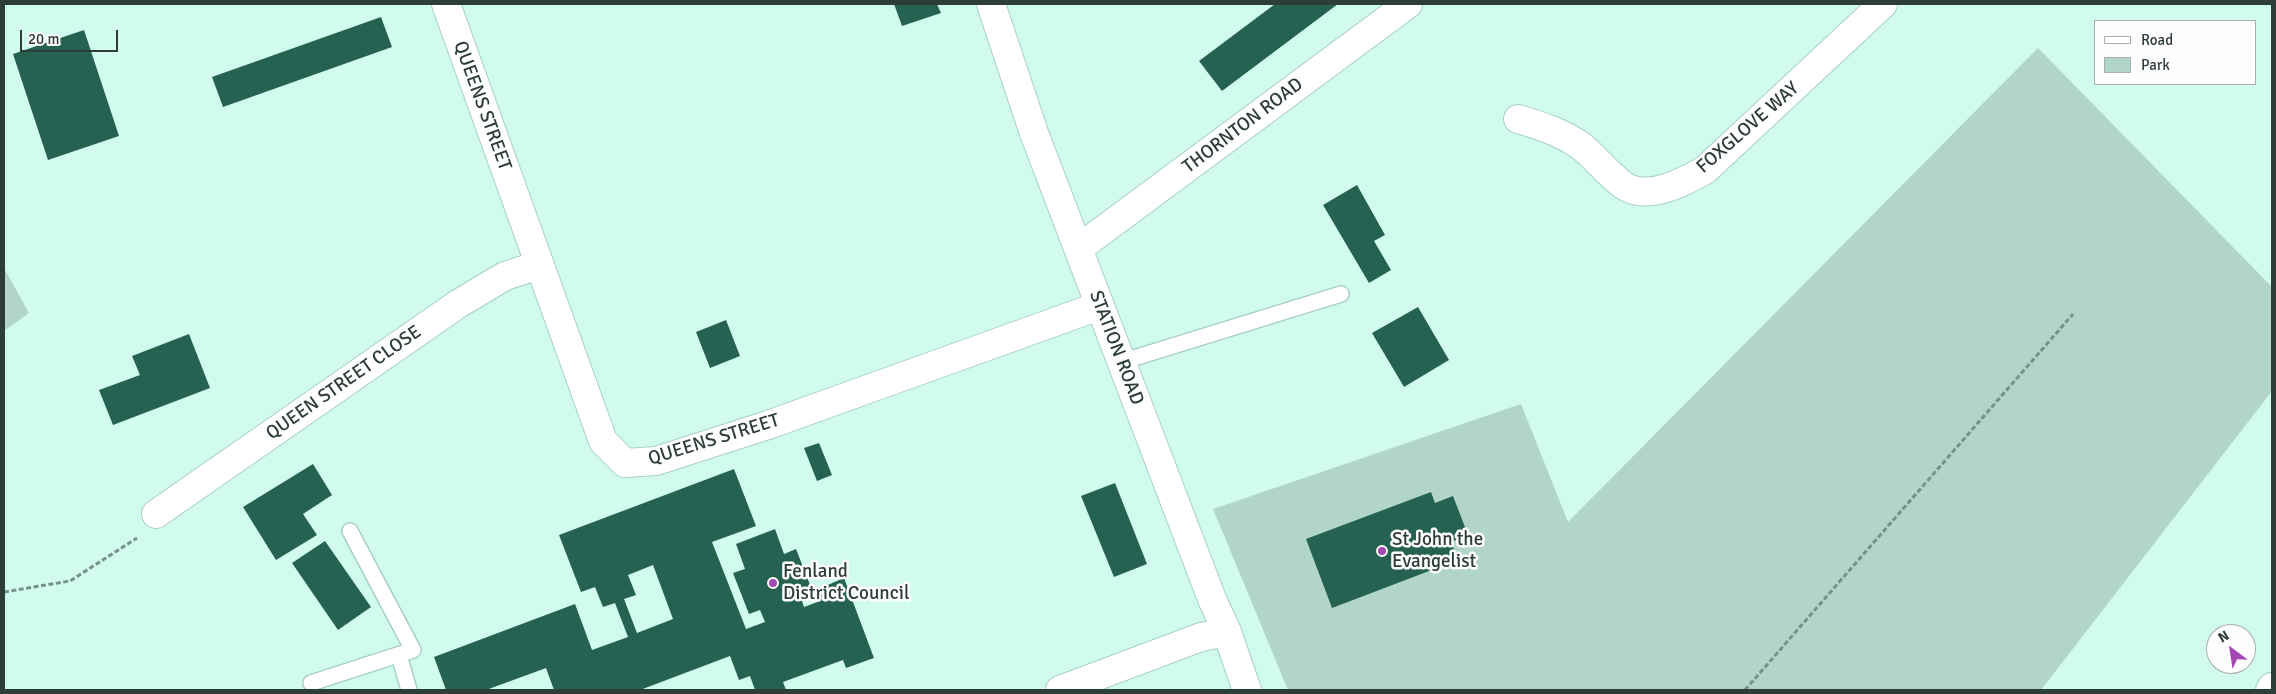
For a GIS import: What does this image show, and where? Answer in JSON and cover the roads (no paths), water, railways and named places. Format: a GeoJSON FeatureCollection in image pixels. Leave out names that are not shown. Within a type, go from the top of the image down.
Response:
{"type":"FeatureCollection","features":[{"type":"Feature","properties":{"kind":"street","name":"QUEENS STREET"},"geometry":{"type":"LineString","coordinates":[[446,4],[604,441],[625,463],[656,461],[768,425],[1099,306]]}},
{"type":"Feature","properties":{"kind":"street","name":"STATION ROAD"},"geometry":{"type":"LineString","coordinates":[[991,4],[1034,133],[1212,599],[1227,632],[1247,690]]}},
{"type":"Feature","properties":{"kind":"street","name":"THORNTON ROAD"},"geometry":{"type":"LineString","coordinates":[[1078,248],[1408,4]]}},
{"type":"Feature","properties":{"kind":"street","name":"FOXGLOVE WAY"},"geometry":{"type":"LineString","coordinates":[[1518,119],[1553,130],[1581,146],[1625,186],[1647,192],[1682,183],[1705,170],[1883,4]]}},
{"type":"Feature","properties":{"kind":"street","name":"QUEEN STREET CLOSE"},"geometry":{"type":"LineString","coordinates":[[156,514],[458,304],[505,276],[539,265]]}},
{"type":"Feature","properties":{"kind":"street"},"geometry":{"type":"LineString","coordinates":[[1060,690],[1201,637],[1227,632]]}},
{"type":"Feature","properties":{"kind":"lane"},"geometry":{"type":"LineString","coordinates":[[1121,362],[1341,294]]}},
{"type":"Feature","properties":{"kind":"lane"},"geometry":{"type":"LineString","coordinates":[[310,684],[413,650],[350,531]]}},
{"type":"Feature","properties":{"kind":"lane"},"geometry":{"type":"LineString","coordinates":[[399,655],[410,690]]}},
{"type":"Feature","properties":{"kind":"place","name":"St John the Evangelist"},"geometry":{"type":"Point","coordinates":[1382,551]}},
{"type":"Feature","properties":{"kind":"place","name":"Fenland District Council"},"geometry":{"type":"Point","coordinates":[773,583]}}]}
